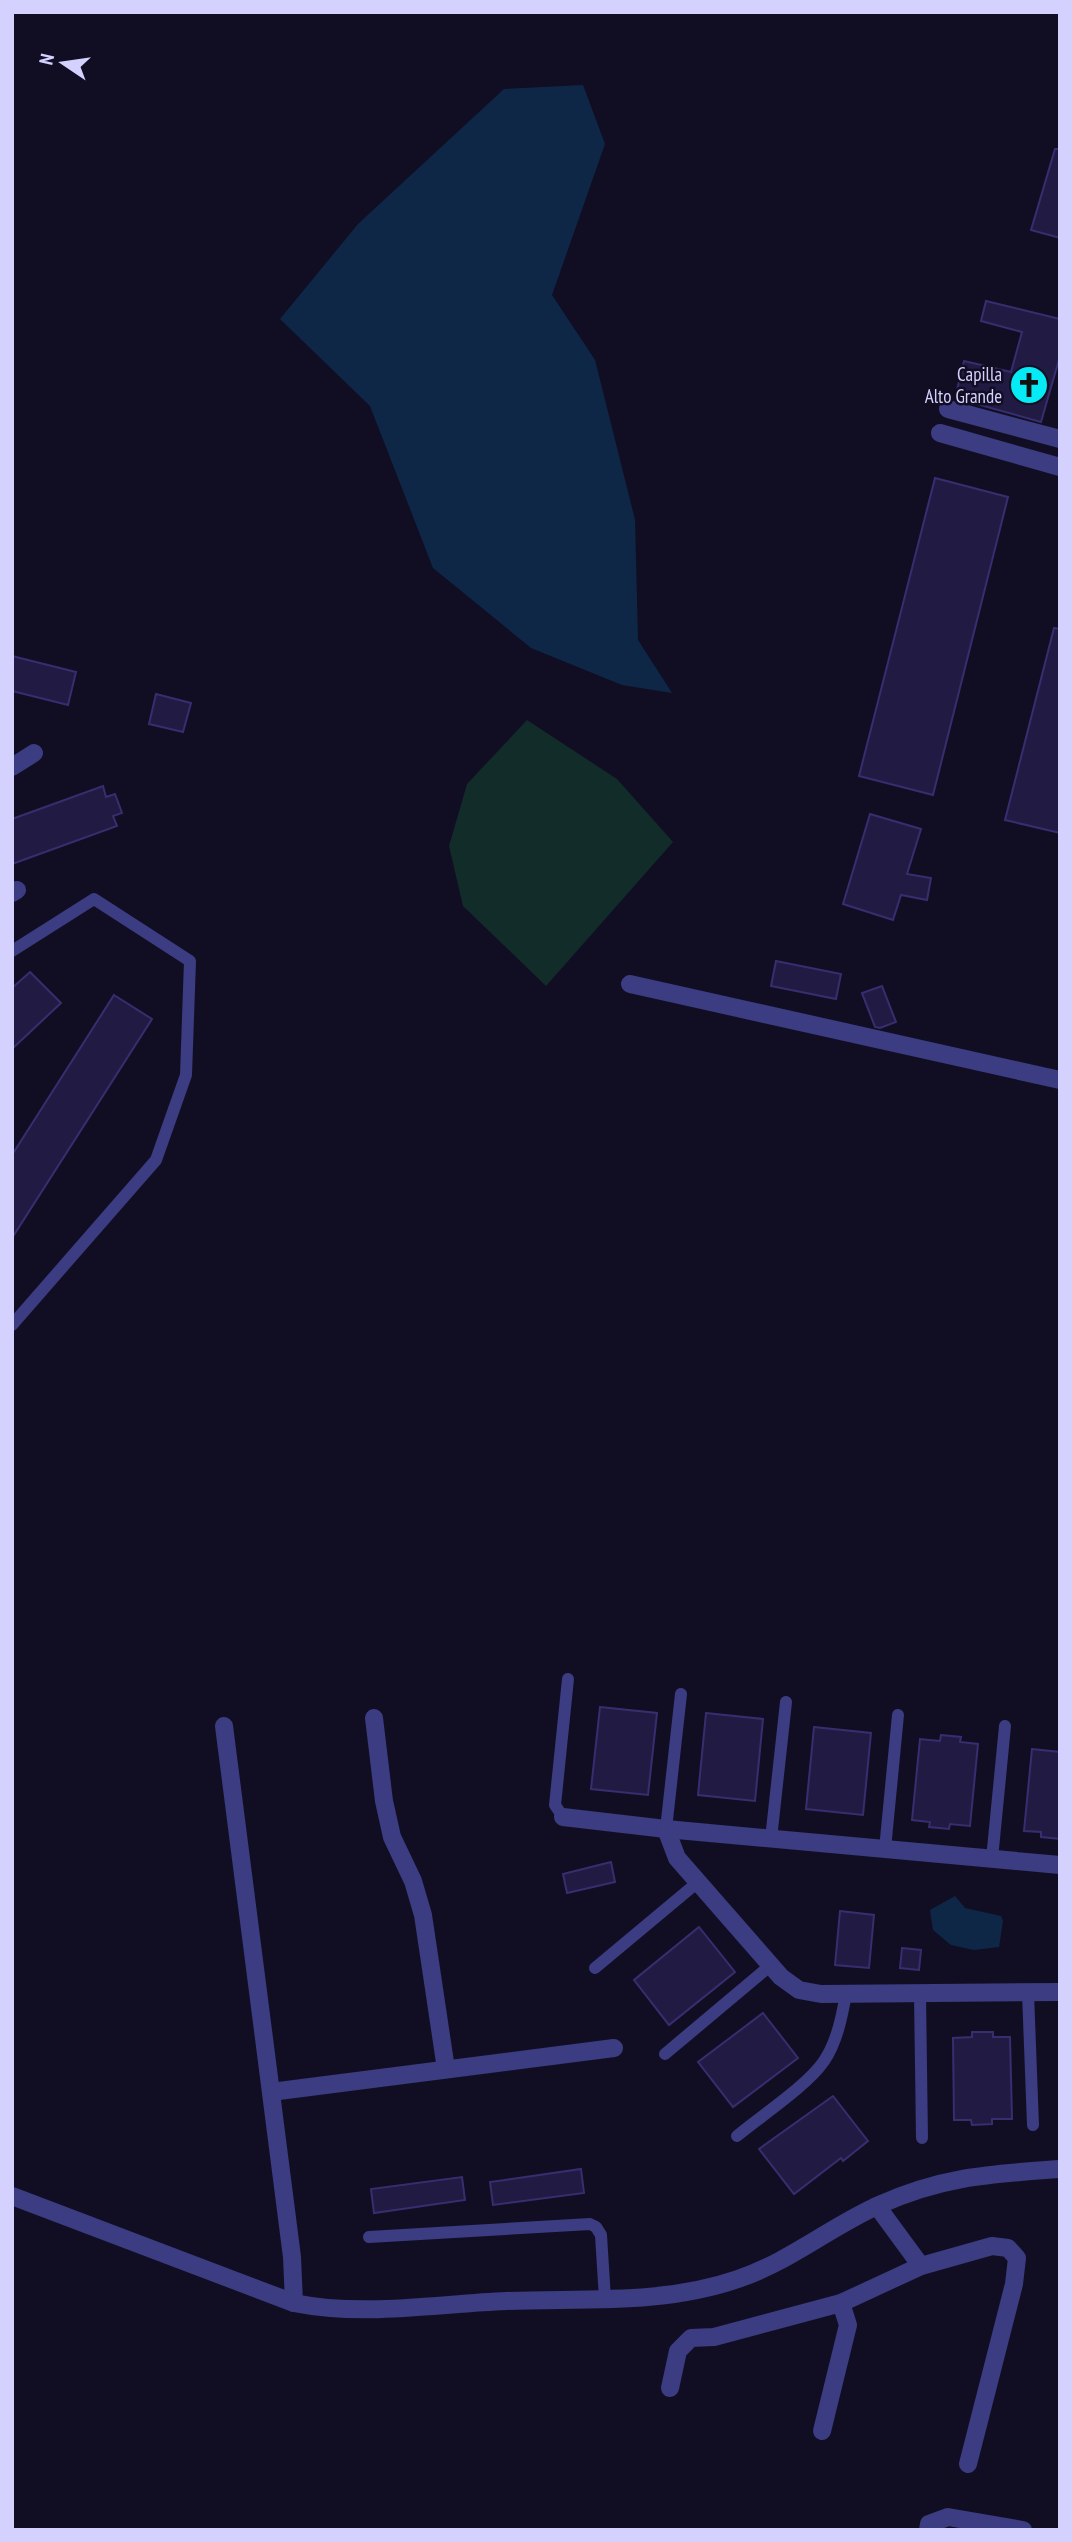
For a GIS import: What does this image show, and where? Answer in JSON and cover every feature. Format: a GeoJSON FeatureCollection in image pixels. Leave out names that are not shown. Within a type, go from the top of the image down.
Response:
{"type":"FeatureCollection","features":[{"type":"Feature","properties":{"kind":"street"},"geometry":{"type":"LineString","coordinates":[[948,409],[1060,439]]}},
{"type":"Feature","properties":{"kind":"street"},"geometry":{"type":"LineString","coordinates":[[940,433],[1060,467]]}},
{"type":"Feature","properties":{"kind":"street"},"geometry":{"type":"LineString","coordinates":[[12,768],[34,753]]}},
{"type":"Feature","properties":{"kind":"street"},"geometry":{"type":"LineString","coordinates":[[630,984],[1060,1080]]}},
{"type":"Feature","properties":{"kind":"street"},"geometry":{"type":"LineString","coordinates":[[374,1718],[384,1801],[392,1837],[413,1881],[423,1915],[446,2069]]}},
{"type":"Feature","properties":{"kind":"street"},"geometry":{"type":"LineString","coordinates":[[224,1726],[292,2257],[294,2303]]}},
{"type":"Feature","properties":{"kind":"street"},"geometry":{"type":"LineString","coordinates":[[563,1817],[1060,1866]]}},
{"type":"Feature","properties":{"kind":"street"},"geometry":{"type":"LineString","coordinates":[[666,1829],[677,1858],[787,1982],[805,1993],[920,1995],[1060,1992]]}},
{"type":"Feature","properties":{"kind":"street"},"geometry":{"type":"LineString","coordinates":[[271,2092],[614,2048]]}},
{"type":"Feature","properties":{"kind":"street"},"geometry":{"type":"LineString","coordinates":[[12,2196],[294,2303],[352,2310],[659,2296],[703,2289],[738,2280],[767,2268],[877,2206],[934,2184],[978,2174],[1060,2169]]}},
{"type":"Feature","properties":{"kind":"street"},"geometry":{"type":"LineString","coordinates":[[877,2206],[921,2266]]}},
{"type":"Feature","properties":{"kind":"street"},"geometry":{"type":"LineString","coordinates":[[670,2388],[678,2351],[691,2339],[714,2337],[841,2303],[921,2266],[992,2246],[1008,2248],[1017,2258],[1014,2284],[968,2464]]}},
{"type":"Feature","properties":{"kind":"street"},"geometry":{"type":"LineString","coordinates":[[821,2431],[848,2325],[841,2303]]}},
{"type":"Feature","properties":{"kind":"street"},"geometry":{"type":"LineString","coordinates":[[928,2530],[929,2524],[948,2516],[1023,2530]]}},
{"type":"Feature","properties":{"kind":"lane"},"geometry":{"type":"LineString","coordinates":[[12,951],[94,899],[190,961],[186,1075],[156,1160],[12,1325]]}},
{"type":"Feature","properties":{"kind":"lane"},"geometry":{"type":"LineString","coordinates":[[563,1817],[555,1805],[568,1679]]}},
{"type":"Feature","properties":{"kind":"lane"},"geometry":{"type":"LineString","coordinates":[[666,1829],[681,1694]]}},
{"type":"Feature","properties":{"kind":"lane"},"geometry":{"type":"LineString","coordinates":[[771,1839],[786,1702]]}},
{"type":"Feature","properties":{"kind":"lane"},"geometry":{"type":"LineString","coordinates":[[886,1849],[898,1715]]}},
{"type":"Feature","properties":{"kind":"lane"},"geometry":{"type":"LineString","coordinates":[[992,1859],[1005,1727]]}},
{"type":"Feature","properties":{"kind":"lane"},"geometry":{"type":"LineString","coordinates":[[595,1968],[698,1882]]}},
{"type":"Feature","properties":{"kind":"lane"},"geometry":{"type":"LineString","coordinates":[[665,2054],[771,1965]]}},
{"type":"Feature","properties":{"kind":"lane"},"geometry":{"type":"LineString","coordinates":[[1028,1993],[1033,2125]]}},
{"type":"Feature","properties":{"kind":"lane"},"geometry":{"type":"LineString","coordinates":[[737,2136],[813,2074],[825,2060],[841,2019],[846,1994]]}},
{"type":"Feature","properties":{"kind":"lane"},"geometry":{"type":"LineString","coordinates":[[920,1995],[922,2138]]}},
{"type":"Feature","properties":{"kind":"lane"},"geometry":{"type":"LineString","coordinates":[[369,2237],[590,2224],[596,2227],[601,2235],[605,2299]]}},
{"type":"Feature","properties":{"kind":"green space"},"geometry":{"type":"Polygon","coordinates":[[[527,720],[617,779],[673,842],[546,986],[463,906],[449,846],[467,784],[527,720]]]}},
{"type":"Feature","properties":{"kind":"water"},"geometry":{"type":"Polygon","coordinates":[[[583,85],[605,144],[552,295],[595,360],[635,520],[638,640],[672,693],[622,685],[531,648],[433,568],[370,406],[280,319],[358,224],[504,89],[583,85]]]}},
{"type":"Feature","properties":{"kind":"water"},"geometry":{"type":"Polygon","coordinates":[[[955,1896],[965,1908],[1001,1916],[1003,1921],[999,1947],[974,1950],[951,1945],[933,1930],[930,1910],[955,1896]]]}},
{"type":"Feature","properties":{"kind":"building"},"geometry":{"type":"Polygon","coordinates":[[[1055,149],[1060,149],[1060,238],[1031,230],[1055,149]]]}},
{"type":"Feature","properties":{"kind":"building","name":"Capilla Alto Grande"},"geometry":{"type":"Polygon","coordinates":[[[986,301],[1060,319],[1060,356],[1041,422],[955,398],[964,361],[1011,372],[1022,332],[981,321],[986,301]]]}},
{"type":"Feature","properties":{"kind":"building"},"geometry":{"type":"Polygon","coordinates":[[[935,478],[1008,497],[933,795],[859,776],[935,478]]]}},
{"type":"Feature","properties":{"kind":"building"},"geometry":{"type":"Polygon","coordinates":[[[1054,628],[1060,629],[1060,833],[1005,820],[1054,628]]]}},
{"type":"Feature","properties":{"kind":"building"},"geometry":{"type":"Polygon","coordinates":[[[12,656],[76,672],[68,705],[12,691],[12,656]]]}},
{"type":"Feature","properties":{"kind":"building"},"geometry":{"type":"Polygon","coordinates":[[[156,694],[191,703],[183,732],[149,724],[156,694]]]}},
{"type":"Feature","properties":{"kind":"building"},"geometry":{"type":"Polygon","coordinates":[[[103,786],[106,797],[115,794],[122,813],[113,816],[117,826],[12,864],[12,819],[103,786]]]}},
{"type":"Feature","properties":{"kind":"building"},"geometry":{"type":"Polygon","coordinates":[[[870,814],[921,829],[907,874],[931,878],[927,900],[901,895],[893,920],[843,904],[870,814]]]}},
{"type":"Feature","properties":{"kind":"building"},"geometry":{"type":"Polygon","coordinates":[[[776,961],[841,974],[836,999],[771,986],[776,961]]]}},
{"type":"Feature","properties":{"kind":"building"},"geometry":{"type":"Polygon","coordinates":[[[30,972],[61,1003],[12,1049],[12,988],[30,972]]]}},
{"type":"Feature","properties":{"kind":"building"},"geometry":{"type":"Polygon","coordinates":[[[882,986],[896,1022],[880,1028],[875,1027],[862,993],[882,986]]]}},
{"type":"Feature","properties":{"kind":"building"},"geometry":{"type":"Polygon","coordinates":[[[114,995],[152,1019],[12,1238],[12,1155],[114,995]]]}},
{"type":"Feature","properties":{"kind":"building"},"geometry":{"type":"Polygon","coordinates":[[[600,1707],[657,1713],[648,1795],[591,1789],[600,1707]]]}},
{"type":"Feature","properties":{"kind":"building"},"geometry":{"type":"Polygon","coordinates":[[[706,1713],[763,1719],[755,1801],[698,1795],[706,1713]]]}},
{"type":"Feature","properties":{"kind":"building"},"geometry":{"type":"Polygon","coordinates":[[[814,1727],[871,1733],[863,1815],[806,1809],[814,1727]]]}},
{"type":"Feature","properties":{"kind":"building"},"geometry":{"type":"Polygon","coordinates":[[[941,1735],[961,1737],[960,1742],[978,1744],[970,1826],[950,1824],[949,1829],[929,1827],[930,1822],[912,1820],[920,1739],[940,1741],[941,1735]]]}},
{"type":"Feature","properties":{"kind":"building"},"geometry":{"type":"Polygon","coordinates":[[[1032,1749],[1060,1752],[1060,1839],[1041,1837],[1041,1832],[1024,1831],[1032,1749]]]}},
{"type":"Feature","properties":{"kind":"building"},"geometry":{"type":"Polygon","coordinates":[[[611,1862],[615,1882],[567,1893],[563,1874],[611,1862]]]}},
{"type":"Feature","properties":{"kind":"building"},"geometry":{"type":"Polygon","coordinates":[[[840,1911],[874,1915],[869,1968],[835,1965],[840,1911]]]}},
{"type":"Feature","properties":{"kind":"building"},"geometry":{"type":"Polygon","coordinates":[[[699,1927],[735,1972],[669,2025],[634,1980],[699,1927]]]}},
{"type":"Feature","properties":{"kind":"building"},"geometry":{"type":"Polygon","coordinates":[[[902,1948],[921,1950],[919,1970],[900,1968],[902,1948]]]}},
{"type":"Feature","properties":{"kind":"building"},"geometry":{"type":"Polygon","coordinates":[[[763,2013],[798,2058],[733,2107],[698,2062],[763,2013]]]}},
{"type":"Feature","properties":{"kind":"building"},"geometry":{"type":"Polygon","coordinates":[[[972,2032],[993,2032],[993,2037],[1010,2037],[1012,2119],[992,2119],[992,2124],[972,2125],[971,2120],[954,2120],[953,2038],[972,2037],[972,2032]]]}},
{"type":"Feature","properties":{"kind":"building"},"geometry":{"type":"Polygon","coordinates":[[[833,2096],[868,2141],[794,2194],[759,2149],[833,2096]]]}},
{"type":"Feature","properties":{"kind":"building"},"geometry":{"type":"Polygon","coordinates":[[[581,2169],[584,2193],[493,2205],[490,2182],[581,2169]]]}},
{"type":"Feature","properties":{"kind":"building"},"geometry":{"type":"Polygon","coordinates":[[[462,2177],[465,2200],[374,2213],[371,2189],[462,2177]]]}},
{"type":"Feature","properties":{"kind":"place","name":"Capilla Alto Grande"},"geometry":{"type":"Point","coordinates":[1029,385]}}]}
